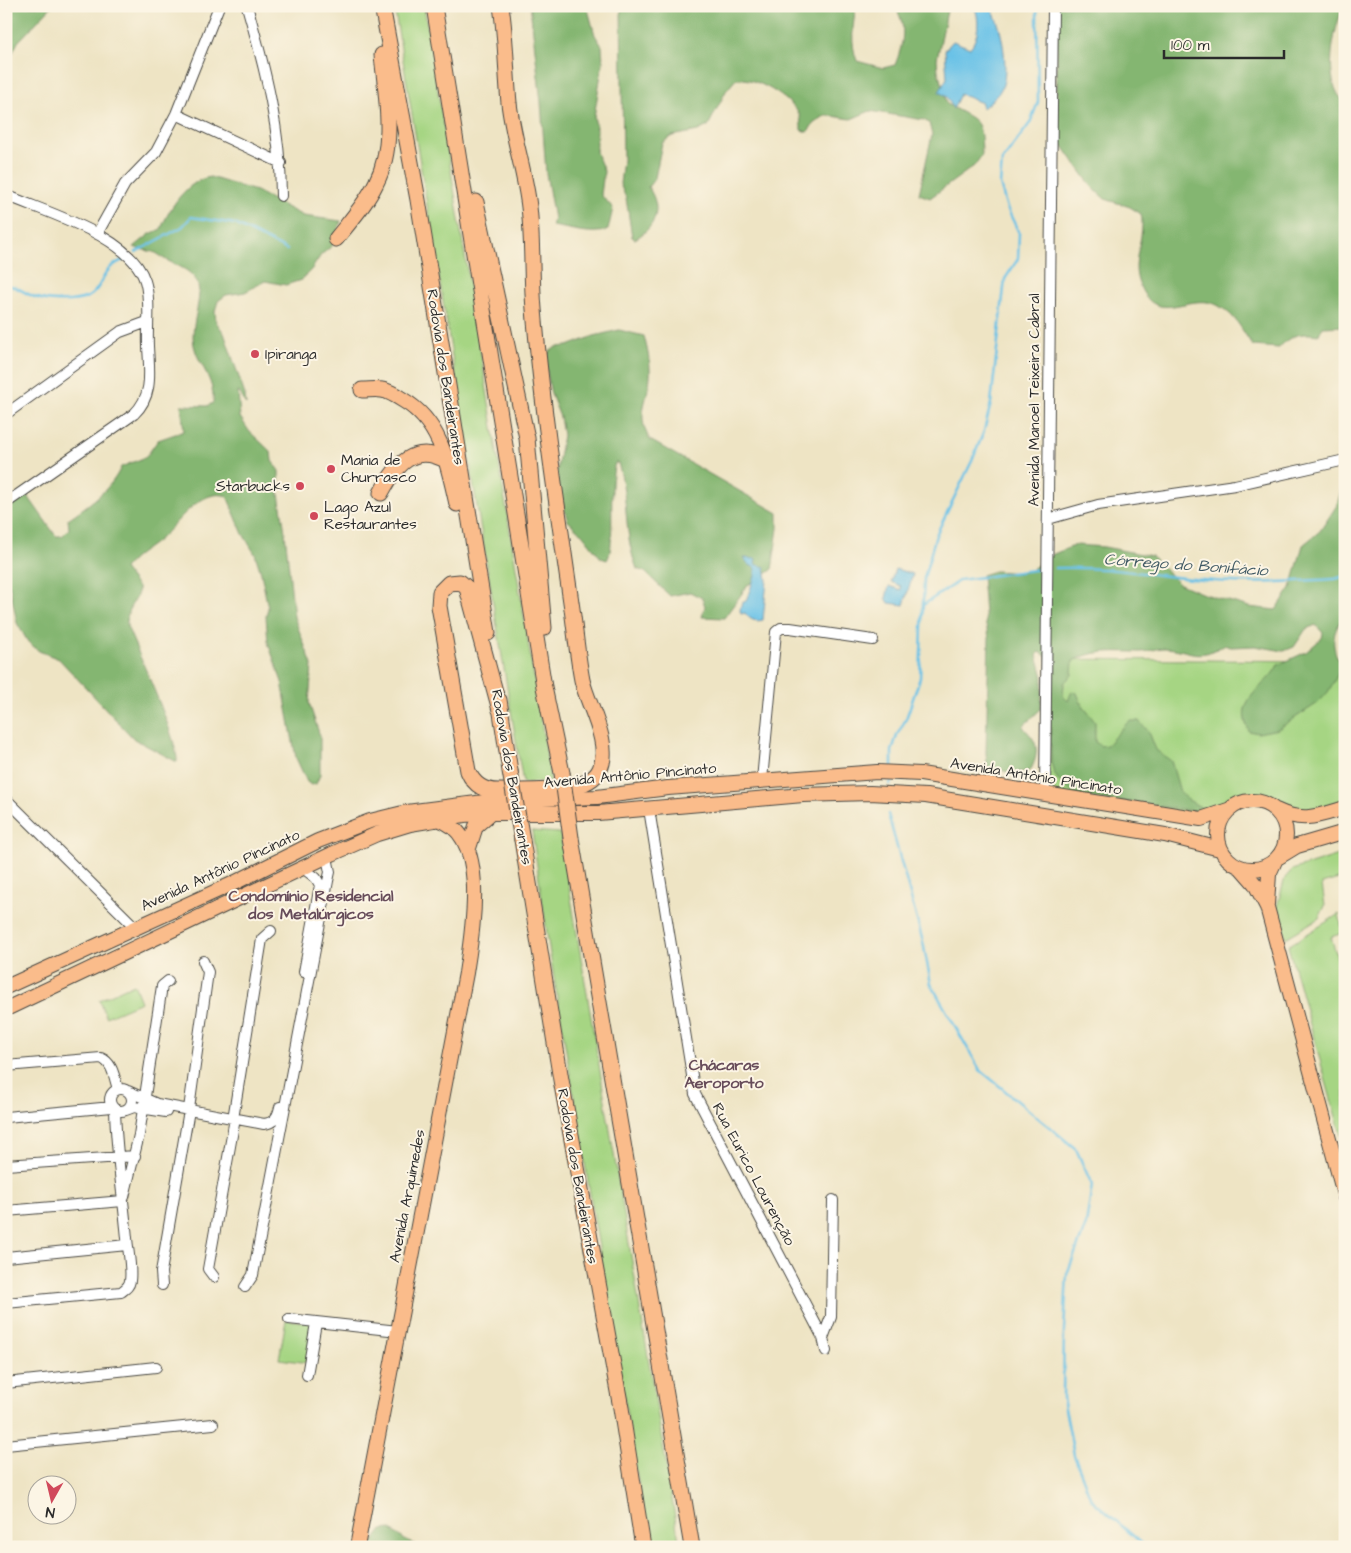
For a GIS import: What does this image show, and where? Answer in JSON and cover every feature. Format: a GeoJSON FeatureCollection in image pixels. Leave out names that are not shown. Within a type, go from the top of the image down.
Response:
{"type":"FeatureCollection","features":[{"type":"Feature","properties":{"kind":"highway"},"geometry":{"type":"LineString","coordinates":[[336,239],[377,183],[386,151],[388,114],[378,6]]}},
{"type":"Feature","properties":{"kind":"highway","name":"Rodovia dos Bandeirantes"},"geometry":{"type":"LineString","coordinates":[[382,6],[418,200],[561,1080],[643,1547]]}},
{"type":"Feature","properties":{"kind":"highway"},"geometry":{"type":"LineString","coordinates":[[434,6],[544,687],[562,773],[571,838],[692,1547]]}},
{"type":"Feature","properties":{"kind":"highway"},"geometry":{"type":"LineString","coordinates":[[500,710],[467,588],[460,582],[449,582],[440,592],[439,606],[468,771],[476,784],[486,790],[498,791],[561,789],[584,783],[598,773],[602,758],[602,742],[582,678],[544,406],[534,309],[531,220],[524,171],[509,104],[506,47],[501,6]]}},
{"type":"Feature","properties":{"kind":"highway"},"geometry":{"type":"LineString","coordinates":[[450,106],[476,201],[528,438],[545,644],[544,687]]}},
{"type":"Feature","properties":{"kind":"highway"},"geometry":{"type":"LineString","coordinates":[[362,390],[382,390],[409,403],[424,416],[435,432],[448,461],[464,530],[476,559]]}},
{"type":"Feature","properties":{"kind":"highway"},"geometry":{"type":"LineString","coordinates":[[381,493],[395,470],[404,460],[416,454],[438,456],[448,461]]}},
{"type":"Feature","properties":{"kind":"main road","name":"Avenida Antônio Pincinato"},"geometry":{"type":"LineString","coordinates":[[6,987],[298,851],[370,821],[438,807],[492,800],[597,797],[668,788],[877,772],[921,774],[1201,819],[1210,818],[1236,804],[1256,801],[1291,817],[1303,819],[1345,808]]}},
{"type":"Feature","properties":{"kind":"main road"},"geometry":{"type":"LineString","coordinates":[[803,795],[816,789],[857,787],[862,782],[860,773]]}},
{"type":"Feature","properties":{"kind":"main road"},"geometry":{"type":"LineString","coordinates":[[762,780],[765,789],[778,797]]}},
{"type":"Feature","properties":{"kind":"main road"},"geometry":{"type":"LineString","coordinates":[[6,1009],[377,834],[435,819],[491,813],[545,814],[649,809],[803,795],[898,793],[1166,835],[1220,849]]}},
{"type":"Feature","properties":{"kind":"main road"},"geometry":{"type":"LineString","coordinates":[[1045,795],[1048,807],[1058,818]]}},
{"type":"Feature","properties":{"kind":"main road"},"geometry":{"type":"LineString","coordinates":[[1267,907],[1269,874],[1284,847],[1285,826],[1274,808]]}},
{"type":"Feature","properties":{"kind":"main road"},"geometry":{"type":"LineString","coordinates":[[1228,810],[1218,828],[1220,849],[1225,857],[1241,868],[1255,884],[1267,907],[1345,1198]]}},
{"type":"Feature","properties":{"kind":"main road","name":"Avenida Arquimedes"},"geometry":{"type":"LineString","coordinates":[[468,851],[476,826],[491,813]]}},
{"type":"Feature","properties":{"kind":"main road","name":"Avenida Arquimedes"},"geometry":{"type":"LineString","coordinates":[[357,1547],[470,943],[475,906],[473,878],[468,851],[451,824],[435,819]]}},
{"type":"Feature","properties":{"kind":"main road"},"geometry":{"type":"LineString","coordinates":[[1241,868],[1258,869],[1297,846],[1345,832]]}},
{"type":"Feature","properties":{"kind":"main road"},"geometry":{"type":"LineString","coordinates":[[298,851],[316,851],[327,857]]}},
{"type":"Feature","properties":{"kind":"main road"},"geometry":{"type":"LineString","coordinates":[[52,988],[49,978],[62,962]]}},
{"type":"Feature","properties":{"kind":"street"},"geometry":{"type":"LineString","coordinates":[[97,234],[125,184],[156,152],[176,114],[219,6]]}},
{"type":"Feature","properties":{"kind":"street"},"geometry":{"type":"LineString","coordinates":[[247,6],[266,71],[281,163],[281,196]]}},
{"type":"Feature","properties":{"kind":"street","name":"Avenida Manoel Teixeira Cabral"},"geometry":{"type":"LineString","coordinates":[[1045,795],[1052,6]]}},
{"type":"Feature","properties":{"kind":"street"},"geometry":{"type":"LineString","coordinates":[[176,114],[281,163]]}},
{"type":"Feature","properties":{"kind":"street"},"geometry":{"type":"LineString","coordinates":[[6,195],[97,234],[121,247],[139,268],[146,285],[149,386],[142,405],[134,414],[6,503]]}},
{"type":"Feature","properties":{"kind":"street"},"geometry":{"type":"LineString","coordinates":[[6,414],[120,332],[147,322]]}},
{"type":"Feature","properties":{"kind":"street"},"geometry":{"type":"LineString","coordinates":[[1048,519],[1098,505],[1235,485],[1345,460]]}},
{"type":"Feature","properties":{"kind":"street"},"geometry":{"type":"LineString","coordinates":[[762,780],[776,632],[781,628],[790,628],[873,640]]}},
{"type":"Feature","properties":{"kind":"street"},"geometry":{"type":"LineString","coordinates":[[6,799],[136,928]]}},
{"type":"Feature","properties":{"kind":"street","name":"Rua Eurico Lourenção"},"geometry":{"type":"LineString","coordinates":[[649,809],[695,1094],[823,1338],[826,1351]]}},
{"type":"Feature","properties":{"kind":"street"},"geometry":{"type":"LineString","coordinates":[[245,1287],[253,1275],[330,872],[327,857]]}},
{"type":"Feature","properties":{"kind":"street"},"geometry":{"type":"LineString","coordinates":[[233,1121],[270,1124],[279,1113],[320,885],[316,878],[303,868]]}},
{"type":"Feature","properties":{"kind":"street"},"geometry":{"type":"LineString","coordinates":[[214,1277],[208,1269],[262,939],[272,931]]}},
{"type":"Feature","properties":{"kind":"street"},"geometry":{"type":"LineString","coordinates":[[162,1285],[161,1272],[188,1113],[208,972],[203,961]]}},
{"type":"Feature","properties":{"kind":"street"},"geometry":{"type":"LineString","coordinates":[[124,1199],[135,1156],[143,1108],[143,1096],[162,986],[168,981]]}},
{"type":"Feature","properties":{"kind":"street"},"geometry":{"type":"LineString","coordinates":[[6,1066],[100,1058],[107,1061],[111,1066],[123,1090],[132,1101],[118,1108]]}},
{"type":"Feature","properties":{"kind":"street"},"geometry":{"type":"LineString","coordinates":[[6,1303],[121,1292],[128,1287],[130,1280],[124,1199],[116,1156],[118,1108],[110,1096],[123,1090],[143,1096],[157,1104],[188,1113]]}},
{"type":"Feature","properties":{"kind":"street"},"geometry":{"type":"LineString","coordinates":[[6,1117],[118,1108],[143,1108],[188,1113],[280,1132]]}},
{"type":"Feature","properties":{"kind":"street"},"geometry":{"type":"LineString","coordinates":[[6,1166],[135,1156]]}},
{"type":"Feature","properties":{"kind":"street"},"geometry":{"type":"LineString","coordinates":[[6,1212],[124,1199]]}},
{"type":"Feature","properties":{"kind":"street"},"geometry":{"type":"LineString","coordinates":[[823,1338],[831,1317],[833,1200]]}},
{"type":"Feature","properties":{"kind":"street"},"geometry":{"type":"LineString","coordinates":[[6,1256],[127,1245]]}},
{"type":"Feature","properties":{"kind":"street"},"geometry":{"type":"LineString","coordinates":[[289,1319],[398,1331]]}},
{"type":"Feature","properties":{"kind":"street"},"geometry":{"type":"LineString","coordinates":[[307,1376],[316,1323]]}},
{"type":"Feature","properties":{"kind":"street"},"geometry":{"type":"LineString","coordinates":[[6,1383],[156,1367]]}},
{"type":"Feature","properties":{"kind":"street"},"geometry":{"type":"LineString","coordinates":[[6,1445],[213,1424]]}},
{"type":"Feature","properties":{"kind":"green space"},"geometry":{"type":"Polygon","coordinates":[[[6,6],[52,6],[18,42],[6,65],[6,6]]]}},
{"type":"Feature","properties":{"kind":"green space"},"geometry":{"type":"Polygon","coordinates":[[[394,6],[424,6],[551,782],[523,783],[394,6]]]}},
{"type":"Feature","properties":{"kind":"green space"},"geometry":{"type":"Polygon","coordinates":[[[530,6],[587,6],[595,35],[602,46],[603,61],[594,117],[597,129],[596,152],[604,171],[601,195],[613,208],[608,230],[587,232],[552,226],[554,219],[546,173],[541,102],[530,6]]]}},
{"type":"Feature","properties":{"kind":"green space"},"geometry":{"type":"Polygon","coordinates":[[[621,6],[856,6],[853,41],[857,61],[883,68],[895,65],[902,42],[903,27],[894,6],[948,6],[937,59],[938,71],[947,104],[972,118],[979,127],[982,155],[974,166],[930,198],[919,194],[932,135],[929,123],[924,120],[870,111],[851,119],[826,115],[813,124],[808,132],[801,130],[799,114],[780,95],[753,81],[736,79],[726,91],[708,126],[698,131],[672,136],[662,143],[655,178],[648,187],[655,202],[655,216],[648,229],[635,239],[632,237],[626,198],[620,184],[623,160],[621,6]]]}},
{"type":"Feature","properties":{"kind":"green space"},"geometry":{"type":"Polygon","coordinates":[[[1057,6],[1344,6],[1333,42],[1332,70],[1338,94],[1345,102],[1345,326],[1323,327],[1318,335],[1301,334],[1291,337],[1279,348],[1253,346],[1235,319],[1219,306],[1208,302],[1196,302],[1163,306],[1154,304],[1145,296],[1136,272],[1142,231],[1141,214],[1130,207],[1105,199],[1092,187],[1057,138],[1057,6]]]}},
{"type":"Feature","properties":{"kind":"green space"},"geometry":{"type":"Polygon","coordinates":[[[210,177],[256,191],[303,216],[341,221],[333,245],[321,255],[311,270],[301,280],[286,285],[265,281],[245,292],[226,295],[218,301],[215,311],[216,322],[224,333],[245,395],[246,405],[238,392],[240,417],[249,431],[271,452],[272,461],[279,471],[279,494],[294,617],[312,665],[309,703],[320,736],[320,775],[316,784],[311,785],[307,782],[296,758],[282,682],[268,643],[266,616],[268,608],[261,573],[255,554],[243,534],[227,496],[218,495],[200,501],[124,569],[139,589],[129,610],[127,626],[165,716],[176,751],[177,762],[134,739],[59,659],[39,651],[28,642],[17,623],[10,587],[6,581],[6,509],[27,495],[56,536],[62,536],[69,529],[68,519],[91,503],[105,490],[112,483],[121,467],[146,457],[158,440],[184,431],[181,405],[207,406],[213,403],[209,379],[196,352],[193,340],[199,294],[196,280],[187,271],[156,253],[134,247],[150,234],[161,229],[174,205],[186,190],[193,184],[210,177]]]}},
{"type":"Feature","properties":{"kind":"green space"},"geometry":{"type":"Polygon","coordinates":[[[619,330],[644,336],[650,371],[643,423],[650,440],[778,513],[778,528],[772,570],[748,585],[724,618],[702,617],[705,606],[702,598],[690,592],[670,596],[645,572],[637,569],[630,543],[624,489],[618,463],[615,463],[613,473],[611,543],[607,560],[601,558],[583,535],[568,521],[555,482],[563,435],[560,417],[551,394],[544,356],[556,347],[568,346],[594,336],[619,330]]]}},
{"type":"Feature","properties":{"kind":"green space"},"geometry":{"type":"Polygon","coordinates":[[[1345,476],[1345,616],[1337,628],[1334,641],[1338,660],[1342,667],[1328,692],[1318,703],[1278,729],[1258,733],[1249,731],[1245,720],[1245,710],[1248,702],[1278,665],[1306,652],[1322,638],[1323,633],[1316,625],[1306,629],[1294,647],[1284,651],[1255,646],[1231,647],[1224,645],[1207,653],[1200,654],[1164,648],[1144,652],[1098,653],[1073,661],[1072,675],[1064,683],[1063,696],[1068,701],[1072,691],[1077,693],[1081,703],[1095,722],[1095,742],[1101,746],[1107,745],[1129,721],[1139,721],[1149,732],[1156,750],[1171,761],[1180,792],[1185,798],[1202,808],[1202,812],[1077,795],[1067,789],[1057,778],[1051,762],[1049,665],[1046,656],[1040,652],[1037,655],[1043,677],[1041,709],[1023,726],[1034,740],[1036,749],[1032,767],[1030,771],[1011,773],[997,769],[988,771],[986,753],[989,637],[986,626],[982,575],[995,571],[1020,573],[1031,570],[1051,555],[1076,545],[1104,547],[1152,556],[1178,583],[1201,593],[1249,607],[1276,610],[1291,588],[1303,545],[1320,531],[1337,505],[1345,476]]]}},
{"type":"Feature","properties":{"kind":"green space"},"geometry":{"type":"Polygon","coordinates":[[[1050,659],[1345,661],[1345,801],[1320,810],[1300,813],[1282,807],[1260,795],[1239,794],[1215,809],[1194,816],[1055,793],[1048,787],[1050,659]]]}},
{"type":"Feature","properties":{"kind":"green space"},"geometry":{"type":"Polygon","coordinates":[[[532,831],[560,833],[680,1547],[649,1547],[550,954],[532,831]]]}},
{"type":"Feature","properties":{"kind":"green space"},"geometry":{"type":"Polygon","coordinates":[[[1345,853],[1345,877],[1322,884],[1325,906],[1319,918],[1286,938],[1277,906],[1285,878],[1292,870],[1345,853]]]}},
{"type":"Feature","properties":{"kind":"green space"},"geometry":{"type":"Polygon","coordinates":[[[1339,914],[1343,933],[1331,937],[1345,982],[1345,1149],[1288,946],[1339,914]]]}},
{"type":"Feature","properties":{"kind":"green space"},"geometry":{"type":"Polygon","coordinates":[[[134,984],[141,1002],[106,1017],[99,1000],[134,984]]]}},
{"type":"Feature","properties":{"kind":"green space"},"geometry":{"type":"Polygon","coordinates":[[[286,1320],[316,1323],[309,1363],[279,1359],[286,1320]]]}},
{"type":"Feature","properties":{"kind":"green space"},"geometry":{"type":"Polygon","coordinates":[[[390,1529],[405,1540],[420,1547],[369,1547],[382,1530],[390,1529]]]}},
{"type":"Feature","properties":{"kind":"water"},"geometry":{"type":"Polygon","coordinates":[[[974,6],[995,6],[993,12],[1004,50],[1004,82],[997,95],[982,109],[982,103],[960,94],[953,109],[947,97],[939,92],[947,78],[945,50],[953,41],[970,48],[973,44],[978,28],[974,6]]]}},
{"type":"Feature","properties":{"kind":"water"},"geometry":{"type":"Polygon","coordinates":[[[744,558],[756,559],[755,564],[765,567],[767,580],[763,620],[755,621],[745,613],[741,614],[742,603],[746,601],[755,576],[755,568],[748,564],[744,558]]]}},
{"type":"Feature","properties":{"kind":"water"},"geometry":{"type":"Polygon","coordinates":[[[895,569],[913,574],[904,605],[889,603],[886,598],[889,586],[901,590],[901,586],[891,582],[895,569]]]}},
{"type":"Feature","properties":{"kind":"waterway"},"geometry":{"type":"LineString","coordinates":[[892,766],[892,751],[897,735],[906,719],[920,678],[924,578],[936,535],[972,461],[984,431],[991,403],[1005,279],[1018,259],[1019,233],[1007,208],[1000,184],[1002,161],[1030,123],[1038,102],[1037,6]]}},
{"type":"Feature","properties":{"kind":"waterway"},"geometry":{"type":"LineString","coordinates":[[136,252],[182,227],[191,217],[235,224],[287,250]]}},
{"type":"Feature","properties":{"kind":"waterway"},"geometry":{"type":"LineString","coordinates":[[6,285],[43,299],[56,301],[83,299],[95,291],[111,267],[125,259]]}},
{"type":"Feature","properties":{"kind":"waterway","name":"Córrego do Bonifácio"},"geometry":{"type":"LineString","coordinates":[[1055,568],[1107,569],[1228,582],[1299,581],[1335,579],[1345,576]]}},
{"type":"Feature","properties":{"kind":"waterway"},"geometry":{"type":"LineString","coordinates":[[923,605],[960,580],[1041,569]]}},
{"type":"Feature","properties":{"kind":"waterway","name":"Córrego do Bonifácio"},"geometry":{"type":"LineString","coordinates":[[888,814],[923,942],[931,984],[980,1070],[1076,1149],[1092,1185],[1086,1225],[1067,1274],[1063,1398],[1074,1455],[1091,1499],[1146,1547]]}},
{"type":"Feature","properties":{"kind":"place","name":"Ipiranga"},"geometry":{"type":"Point","coordinates":[255,354]}},
{"type":"Feature","properties":{"kind":"place","name":"Mania de Churrasco"},"geometry":{"type":"Point","coordinates":[331,469]}},
{"type":"Feature","properties":{"kind":"place","name":"Starbucks"},"geometry":{"type":"Point","coordinates":[300,486]}},
{"type":"Feature","properties":{"kind":"place","name":"Lago Azul Restaurantes"},"geometry":{"type":"Point","coordinates":[314,516]}},
{"type":"Feature","properties":{"kind":"district","name":"Condomínio Residencial dos Metalúrgicos"},"geometry":{"type":"Point","coordinates":[311,904]}},
{"type":"Feature","properties":{"kind":"district","name":"Chácaras Aeroporto"},"geometry":{"type":"Point","coordinates":[724,1073]}}]}
